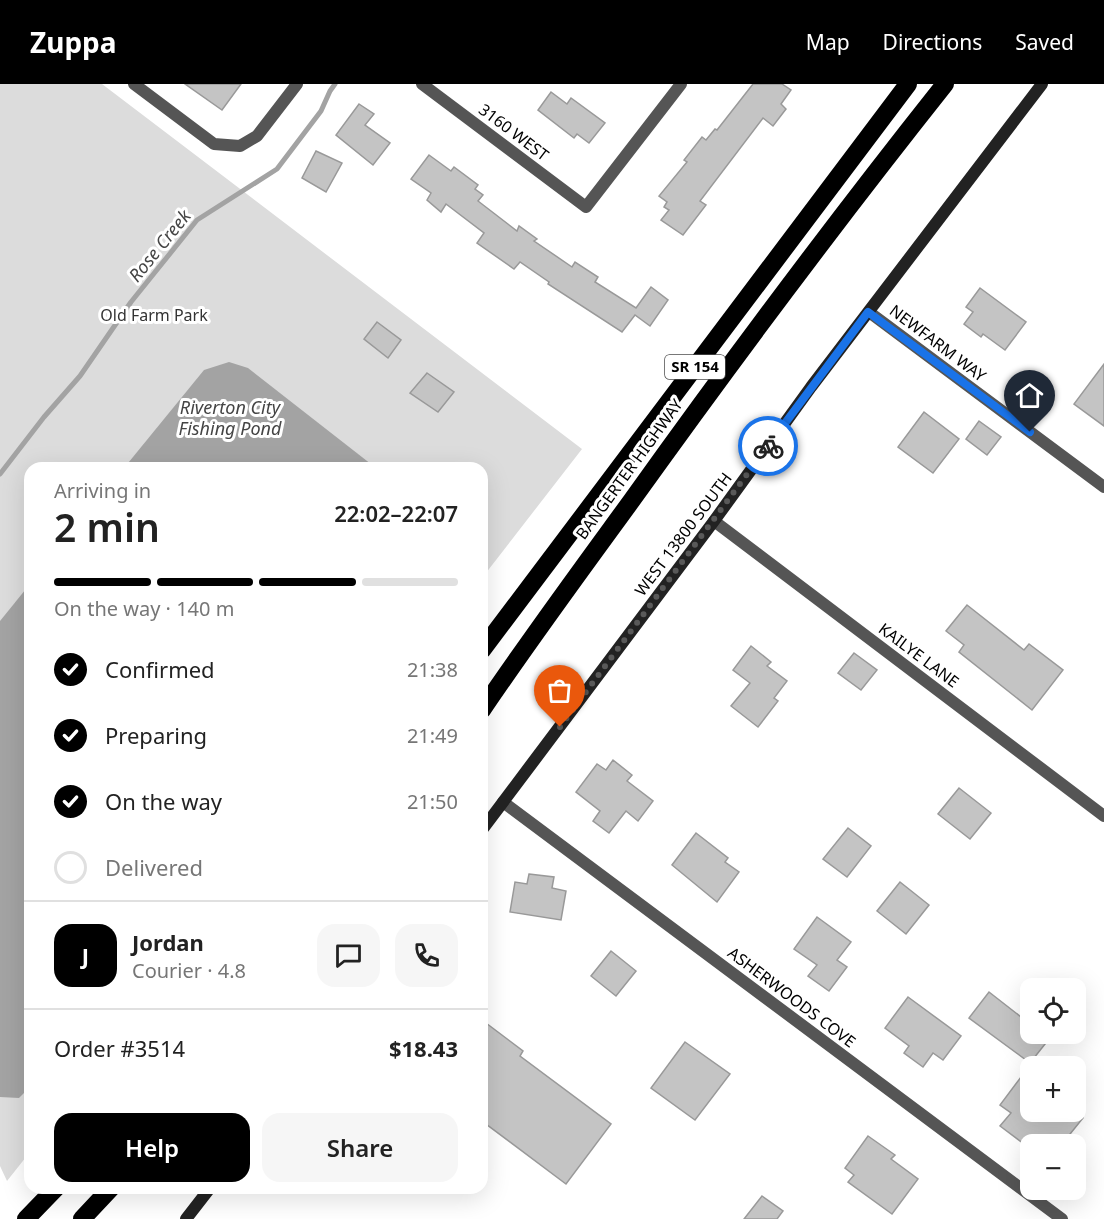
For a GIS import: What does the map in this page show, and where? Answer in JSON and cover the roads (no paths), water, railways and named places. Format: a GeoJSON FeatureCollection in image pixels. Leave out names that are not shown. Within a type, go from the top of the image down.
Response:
{"type":"FeatureCollection","features":[{"type":"Feature","properties":{"kind":"highway","name":"BANGERTER HIGHWAY"},"geometry":{"type":"LineString","coordinates":[[488,642],[908,84]]}},
{"type":"Feature","properties":{"kind":"highway","name":"BANGERTER HIGHWAY"},"geometry":{"type":"LineString","coordinates":[[488,701],[572,581],[795,275],[945,84]]}},
{"type":"Feature","properties":{"kind":"highway"},"geometry":{"type":"LineString","coordinates":[[26,1219],[50,1194]]}},
{"type":"Feature","properties":{"kind":"highway"},"geometry":{"type":"LineString","coordinates":[[82,1219],[105,1194]]}},
{"type":"Feature","properties":{"kind":"street"},"geometry":{"type":"LineString","coordinates":[[134,84],[214,144],[240,146],[257,136],[297,84]]}},
{"type":"Feature","properties":{"kind":"street","name":"3160 WEST"},"geometry":{"type":"LineString","coordinates":[[422,84],[586,207],[681,84]]}},
{"type":"Feature","properties":{"kind":"street","name":"WEST 13800 SOUTH"},"geometry":{"type":"LineString","coordinates":[[488,822],[868,312],[1042,84]]}},
{"type":"Feature","properties":{"kind":"street","name":"NEWFARM WAY"},"geometry":{"type":"LineString","coordinates":[[868,312],[1104,487]]}},
{"type":"Feature","properties":{"kind":"street","name":"KAILYE LANE"},"geometry":{"type":"LineString","coordinates":[[714,521],[1104,816]]}},
{"type":"Feature","properties":{"kind":"street","name":"ASHERWOODS COVE"},"geometry":{"type":"LineString","coordinates":[[503,802],[1062,1219]]}},
{"type":"Feature","properties":{"kind":"street"},"geometry":{"type":"LineString","coordinates":[[186,1219],[205,1194]]}},
{"type":"Feature","properties":{"kind":"water","name":"Riverton City Fishing Pond"},"geometry":{"type":"Polygon","coordinates":[[[229,362],[248,368],[368,462],[129,462],[204,370],[229,362]]]}},
{"type":"Feature","properties":{"kind":"water"},"geometry":{"type":"Polygon","coordinates":[[[24,591],[24,1093],[19,1098],[0,1097],[0,621],[24,591]]]}},
{"type":"Feature","properties":{"kind":"waterway","name":"Rose Creek"},"geometry":{"type":"LineString","coordinates":[[0,474],[44,417],[80,376],[131,302],[197,220],[277,169],[321,111],[335,84]]}},
{"type":"Feature","properties":{"kind":"park label","name":"Old Farm Park"},"geometry":{"type":"Point","coordinates":[154,315]}}]}
